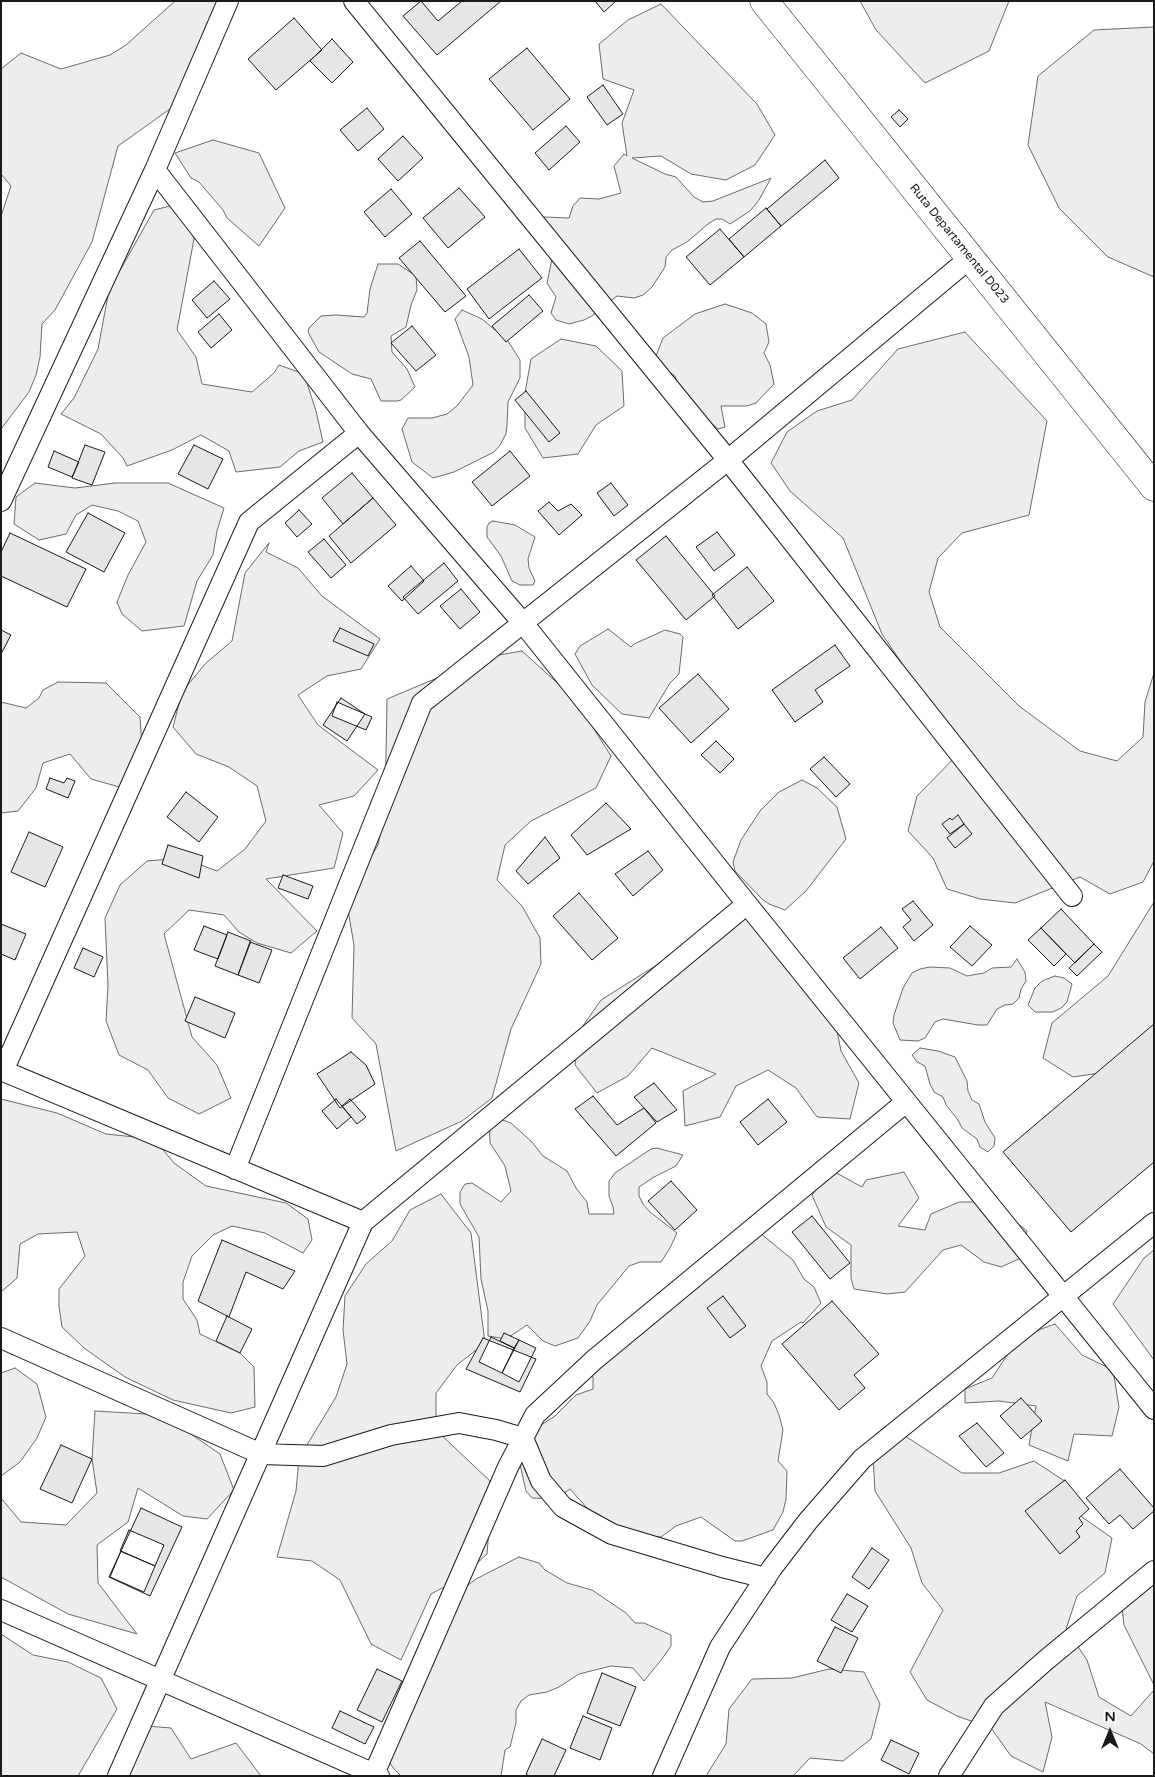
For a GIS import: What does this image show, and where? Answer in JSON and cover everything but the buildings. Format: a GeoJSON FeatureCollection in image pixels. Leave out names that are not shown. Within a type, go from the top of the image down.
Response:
{"type":"FeatureCollection","features":[{"type":"Feature","properties":{"kind":"main road","name":"Ruta Departamental D023"},"geometry":{"type":"LineString","coordinates":[[764,1],[1154,486]]}},
{"type":"Feature","properties":{"kind":"street"},"geometry":{"type":"LineString","coordinates":[[1,501],[155,170],[228,1]]}},
{"type":"Feature","properties":{"kind":"street"},"geometry":{"type":"LineString","coordinates":[[354,1],[728,460],[1072,896]]}},
{"type":"Feature","properties":{"kind":"street"},"geometry":{"type":"LineString","coordinates":[[155,170],[359,433],[523,623],[1154,1409]]}},
{"type":"Feature","properties":{"kind":"street"},"geometry":{"type":"LineString","coordinates":[[235,1168],[422,703],[728,460],[970,258]]}},
{"type":"Feature","properties":{"kind":"street"},"geometry":{"type":"LineString","coordinates":[[359,433],[249,522],[2,1070],[363,1222]]}},
{"type":"Feature","properties":{"kind":"street"},"geometry":{"type":"LineString","coordinates":[[118,1776],[363,1222],[747,904]]}},
{"type":"Feature","properties":{"kind":"street"},"geometry":{"type":"LineString","coordinates":[[1,1610],[375,1775],[508,1467],[535,1415],[594,1360],[906,1102]]}},
{"type":"Feature","properties":{"kind":"street"},"geometry":{"type":"LineString","coordinates":[[663,1776],[720,1648],[766,1578],[808,1521],[862,1459],[1154,1223]]}},
{"type":"Feature","properties":{"kind":"street"},"geometry":{"type":"LineString","coordinates":[[1,1338],[260,1454],[323,1456],[391,1435],[459,1423],[496,1430],[522,1438],[542,1481],[563,1507],[612,1534],[722,1567],[766,1578]]}},
{"type":"Feature","properties":{"kind":"street"},"geometry":{"type":"LineString","coordinates":[[949,1776],[994,1706],[1046,1660],[1154,1571]]}},
{"type":"Feature","properties":{"kind":"shaded area"},"geometry":{"type":"Polygon","coordinates":[[[175,1],[237,1],[232,18],[192,61],[177,104],[118,146],[92,242],[55,310],[42,324],[40,357],[36,375],[29,392],[1,429],[1,216],[11,186],[1,174],[1,69],[21,53],[61,69],[110,55],[126,45],[175,1]]]}},
{"type":"Feature","properties":{"kind":"shaded area"},"geometry":{"type":"Polygon","coordinates":[[[860,1],[1009,1],[989,51],[925,83],[876,30],[860,1]]]}},
{"type":"Feature","properties":{"kind":"shaded area"},"geometry":{"type":"Polygon","coordinates":[[[661,4],[757,104],[775,135],[755,165],[726,180],[691,174],[661,156],[632,158],[665,174],[676,177],[694,197],[703,202],[713,201],[771,178],[759,200],[750,211],[730,224],[722,219],[716,219],[687,242],[672,250],[666,257],[665,267],[652,287],[643,295],[634,298],[617,296],[584,320],[569,324],[556,320],[551,313],[556,297],[547,283],[552,259],[537,224],[544,217],[569,218],[573,206],[580,198],[599,199],[621,193],[614,166],[624,154],[627,156],[622,123],[634,90],[603,79],[599,44],[628,20],[661,4]]]}},
{"type":"Feature","properties":{"kind":"shaded area"},"geometry":{"type":"Polygon","coordinates":[[[1154,27],[1154,277],[1108,257],[1059,208],[1028,145],[1038,76],[1094,30],[1154,27]]]}},
{"type":"Feature","properties":{"kind":"shaded area"},"geometry":{"type":"Polygon","coordinates":[[[213,140],[259,153],[285,208],[259,246],[227,218],[223,210],[199,182],[191,178],[175,153],[213,140]]]}},
{"type":"Feature","properties":{"kind":"shaded area"},"geometry":{"type":"Polygon","coordinates":[[[182,203],[194,239],[177,330],[196,357],[202,384],[252,392],[274,373],[279,365],[304,374],[316,411],[323,442],[299,451],[280,467],[236,472],[229,451],[201,435],[172,450],[127,466],[123,458],[101,434],[61,414],[74,398],[98,349],[109,290],[154,210],[182,203]]]}},
{"type":"Feature","properties":{"kind":"shaded area"},"geometry":{"type":"Polygon","coordinates":[[[378,264],[398,264],[416,276],[417,290],[406,327],[391,336],[392,352],[407,369],[415,387],[401,400],[397,401],[381,401],[371,379],[352,374],[319,352],[308,332],[309,328],[321,316],[364,317],[367,313],[370,289],[378,264]]]}},
{"type":"Feature","properties":{"kind":"shaded area"},"geometry":{"type":"Polygon","coordinates":[[[725,304],[752,313],[766,324],[769,342],[764,353],[770,365],[774,384],[756,403],[747,406],[721,406],[725,427],[718,429],[682,398],[675,376],[654,361],[663,338],[695,314],[725,304]]]}},
{"type":"Feature","properties":{"kind":"shaded area"},"geometry":{"type":"Polygon","coordinates":[[[462,310],[482,319],[508,341],[520,360],[520,378],[508,402],[506,434],[494,452],[454,472],[433,478],[412,462],[402,429],[408,418],[432,418],[447,414],[457,406],[473,385],[469,357],[455,319],[462,310]]]}},
{"type":"Feature","properties":{"kind":"shaded area"},"geometry":{"type":"Polygon","coordinates":[[[965,332],[1047,421],[1029,515],[962,533],[938,558],[929,592],[940,627],[1019,706],[1080,751],[1117,761],[1143,737],[1145,702],[1154,673],[1154,861],[1143,882],[1110,894],[1080,877],[1015,903],[980,899],[947,889],[933,858],[908,831],[917,796],[966,746],[941,721],[882,634],[843,538],[790,491],[771,463],[787,432],[817,411],[852,400],[898,349],[965,332]]]}},
{"type":"Feature","properties":{"kind":"shaded area"},"geometry":{"type":"Polygon","coordinates":[[[561,339],[596,346],[622,371],[624,406],[596,425],[578,454],[543,458],[525,428],[525,393],[531,359],[561,339]]]}},
{"type":"Feature","properties":{"kind":"shaded area"},"geometry":{"type":"Polygon","coordinates":[[[35,483],[75,488],[115,483],[168,483],[224,508],[217,531],[213,555],[197,581],[184,626],[142,631],[122,614],[117,602],[128,575],[146,542],[138,521],[118,511],[92,505],[76,515],[66,534],[39,540],[14,524],[16,497],[35,483]]]}},
{"type":"Feature","properties":{"kind":"shaded area"},"geometry":{"type":"Polygon","coordinates":[[[493,521],[515,525],[535,537],[528,559],[529,568],[535,581],[533,585],[520,585],[512,581],[501,556],[487,537],[487,527],[493,521]]]}},
{"type":"Feature","properties":{"kind":"shaded area"},"geometry":{"type":"Polygon","coordinates":[[[269,543],[266,552],[298,568],[322,596],[380,639],[361,669],[327,676],[298,695],[318,725],[378,770],[354,796],[319,805],[343,833],[334,868],[266,879],[317,931],[291,953],[257,943],[239,932],[224,915],[189,910],[164,934],[192,1037],[217,1065],[231,1098],[199,1114],[168,1098],[148,1070],[119,1055],[106,1021],[108,986],[105,918],[120,885],[147,861],[182,858],[217,871],[245,849],[266,821],[257,786],[229,767],[196,754],[173,727],[182,692],[205,664],[232,641],[245,573],[269,543]]]}},
{"type":"Feature","properties":{"kind":"shaded area"},"geometry":{"type":"Polygon","coordinates":[[[608,629],[631,647],[665,630],[680,634],[683,637],[679,674],[670,683],[649,718],[622,714],[592,685],[575,654],[580,646],[608,629]]]}},
{"type":"Feature","properties":{"kind":"shaded area"},"geometry":{"type":"Polygon","coordinates":[[[522,651],[575,699],[611,756],[596,788],[531,821],[505,845],[497,880],[522,906],[540,938],[541,964],[511,1029],[492,1098],[462,1121],[396,1151],[376,1044],[352,1018],[354,945],[348,910],[359,877],[378,845],[385,811],[387,699],[487,657],[522,651]]]}},
{"type":"Feature","properties":{"kind":"shaded area"},"geometry":{"type":"Polygon","coordinates":[[[58,682],[106,683],[140,717],[143,762],[123,788],[91,779],[70,754],[43,763],[36,788],[18,811],[1,813],[1,702],[26,708],[39,698],[43,690],[58,682]]]}},
{"type":"Feature","properties":{"kind":"shaded area"},"geometry":{"type":"Polygon","coordinates":[[[802,780],[817,788],[837,807],[846,839],[806,891],[785,910],[762,899],[735,871],[733,862],[741,840],[760,811],[779,792],[802,780]]]}},
{"type":"Feature","properties":{"kind":"shaded area"},"geometry":{"type":"Polygon","coordinates":[[[1154,902],[1154,1030],[1106,1072],[1073,1077],[1043,1058],[1052,1023],[1108,976],[1154,902]]]}},
{"type":"Feature","properties":{"kind":"shaded area"},"geometry":{"type":"Polygon","coordinates":[[[731,912],[768,920],[834,1016],[841,1051],[859,1083],[850,1119],[817,1117],[796,1088],[768,1070],[736,1086],[720,1117],[685,1126],[683,1091],[716,1074],[652,1048],[628,1076],[597,1093],[575,1065],[580,1030],[601,1000],[663,961],[675,959],[731,912]]]}},
{"type":"Feature","properties":{"kind":"shaded area"},"geometry":{"type":"Polygon","coordinates":[[[1017,959],[1025,972],[1026,981],[1021,989],[1019,998],[1013,1004],[997,1009],[987,1025],[943,1019],[935,1022],[925,1038],[918,1041],[900,1040],[893,1023],[894,1015],[903,988],[912,973],[930,967],[950,968],[967,976],[984,973],[992,968],[1011,967],[1017,959]]]}},
{"type":"Feature","properties":{"kind":"shaded area"},"geometry":{"type":"Polygon","coordinates":[[[1055,976],[1064,978],[1072,984],[1067,1002],[1053,1012],[1035,1012],[1028,1005],[1035,988],[1042,981],[1055,976]]]}},
{"type":"Feature","properties":{"kind":"shaded area"},"geometry":{"type":"Polygon","coordinates":[[[920,1048],[938,1051],[955,1057],[967,1081],[968,1091],[972,1100],[979,1104],[985,1122],[995,1138],[994,1146],[988,1152],[980,1147],[977,1139],[962,1128],[946,1105],[943,1097],[934,1092],[925,1066],[917,1062],[912,1055],[920,1048]]]}},
{"type":"Feature","properties":{"kind":"shaded area"},"geometry":{"type":"Polygon","coordinates":[[[1,1099],[57,1113],[106,1134],[154,1139],[174,1163],[206,1186],[286,1203],[308,1219],[312,1240],[303,1253],[265,1233],[232,1226],[213,1235],[192,1256],[183,1282],[183,1299],[197,1320],[200,1334],[240,1353],[254,1367],[255,1407],[231,1413],[173,1400],[125,1377],[84,1348],[62,1327],[59,1289],[85,1256],[77,1232],[38,1234],[20,1244],[17,1278],[1,1292],[1,1099]]]}},
{"type":"Feature","properties":{"kind":"shaded area"},"geometry":{"type":"Polygon","coordinates":[[[489,1115],[511,1123],[532,1142],[543,1156],[567,1171],[576,1188],[587,1202],[589,1214],[614,1214],[609,1196],[609,1181],[615,1173],[651,1149],[657,1148],[683,1155],[676,1166],[639,1187],[639,1196],[643,1204],[650,1212],[677,1233],[661,1262],[640,1262],[629,1266],[597,1305],[590,1321],[578,1338],[555,1346],[543,1341],[527,1325],[506,1339],[488,1336],[488,1311],[481,1279],[479,1237],[460,1204],[460,1192],[465,1184],[472,1183],[501,1202],[511,1191],[505,1166],[490,1143],[489,1115]]]}},
{"type":"Feature","properties":{"kind":"shaded area"},"geometry":{"type":"Polygon","coordinates":[[[831,1170],[862,1187],[866,1180],[904,1172],[919,1198],[898,1226],[925,1230],[931,1214],[959,1202],[991,1202],[1027,1231],[1023,1257],[1001,1267],[984,1262],[961,1245],[943,1250],[905,1292],[887,1294],[854,1289],[851,1278],[851,1245],[826,1227],[812,1195],[831,1170]]]}},
{"type":"Feature","properties":{"kind":"shaded area"},"geometry":{"type":"Polygon","coordinates":[[[441,1194],[471,1233],[485,1343],[457,1365],[436,1393],[436,1430],[490,1481],[487,1554],[461,1578],[431,1594],[401,1660],[371,1644],[340,1580],[312,1561],[277,1557],[296,1491],[299,1458],[336,1397],[347,1364],[343,1330],[345,1296],[366,1264],[392,1241],[410,1210],[441,1194]]]}},
{"type":"Feature","properties":{"kind":"shaded area"},"geometry":{"type":"Polygon","coordinates":[[[760,1233],[793,1260],[804,1279],[814,1287],[821,1303],[803,1323],[801,1322],[772,1341],[761,1366],[767,1382],[767,1394],[774,1403],[783,1430],[778,1461],[787,1471],[786,1499],[783,1512],[773,1530],[742,1541],[735,1541],[701,1517],[676,1526],[661,1537],[619,1533],[587,1508],[570,1489],[556,1499],[532,1498],[526,1491],[519,1460],[538,1427],[555,1416],[576,1395],[593,1389],[591,1370],[760,1233]]]}},
{"type":"Feature","properties":{"kind":"shaded area"},"geometry":{"type":"Polygon","coordinates":[[[1154,1250],[1154,1360],[1113,1304],[1144,1258],[1154,1250]]]}},
{"type":"Feature","properties":{"kind":"shaded area"},"geometry":{"type":"Polygon","coordinates":[[[1055,1324],[1082,1355],[1113,1370],[1119,1407],[1112,1436],[1074,1434],[1068,1461],[1029,1445],[1036,1406],[999,1401],[965,1403],[965,1389],[992,1378],[1019,1337],[1055,1324]]]}},
{"type":"Feature","properties":{"kind":"shaded area"},"geometry":{"type":"Polygon","coordinates":[[[15,1368],[37,1384],[46,1417],[37,1438],[20,1462],[1,1476],[1,1373],[15,1368]]]}},
{"type":"Feature","properties":{"kind":"shaded area"},"geometry":{"type":"Polygon","coordinates":[[[95,1411],[163,1415],[220,1454],[234,1490],[207,1519],[183,1516],[138,1488],[128,1522],[97,1545],[98,1583],[137,1634],[68,1614],[1,1577],[1,1498],[21,1522],[66,1525],[97,1493],[92,1459],[95,1411]]]}},
{"type":"Feature","properties":{"kind":"shaded area"},"geometry":{"type":"Polygon","coordinates":[[[899,1432],[962,1473],[999,1473],[1034,1461],[1066,1482],[1082,1517],[1112,1538],[1105,1573],[1077,1596],[1066,1629],[1087,1660],[1099,1697],[1131,1716],[1154,1690],[1154,1754],[1141,1744],[1045,1702],[1052,1737],[1043,1772],[1011,1756],[991,1728],[957,1716],[927,1700],[910,1672],[943,1610],[922,1583],[911,1548],[875,1491],[873,1456],[899,1432]]]}},
{"type":"Feature","properties":{"kind":"shaded area"},"geometry":{"type":"Polygon","coordinates":[[[519,1557],[539,1563],[545,1570],[567,1583],[592,1590],[626,1613],[635,1623],[644,1623],[671,1635],[671,1646],[644,1681],[633,1668],[611,1666],[579,1674],[559,1687],[547,1692],[529,1695],[521,1701],[516,1710],[516,1723],[510,1747],[505,1750],[501,1776],[401,1776],[384,1755],[456,1594],[476,1579],[519,1557]]]}},
{"type":"Feature","properties":{"kind":"shaded area"},"geometry":{"type":"Polygon","coordinates":[[[1154,1569],[1154,1685],[1124,1625],[1120,1590],[1154,1569]]]}},
{"type":"Feature","properties":{"kind":"shaded area"},"geometry":{"type":"Polygon","coordinates":[[[1,1634],[33,1655],[68,1662],[101,1678],[117,1709],[78,1776],[1,1776],[1,1634]]]}},
{"type":"Feature","properties":{"kind":"shaded area"},"geometry":{"type":"Polygon","coordinates":[[[829,1669],[864,1672],[880,1704],[871,1739],[843,1761],[810,1758],[793,1776],[706,1776],[726,1744],[729,1709],[752,1679],[792,1678],[829,1669]]]}},
{"type":"Feature","properties":{"kind":"shaded area"},"geometry":{"type":"Polygon","coordinates":[[[147,1726],[171,1728],[191,1759],[236,1743],[261,1776],[117,1776],[147,1726]]]}}]}
